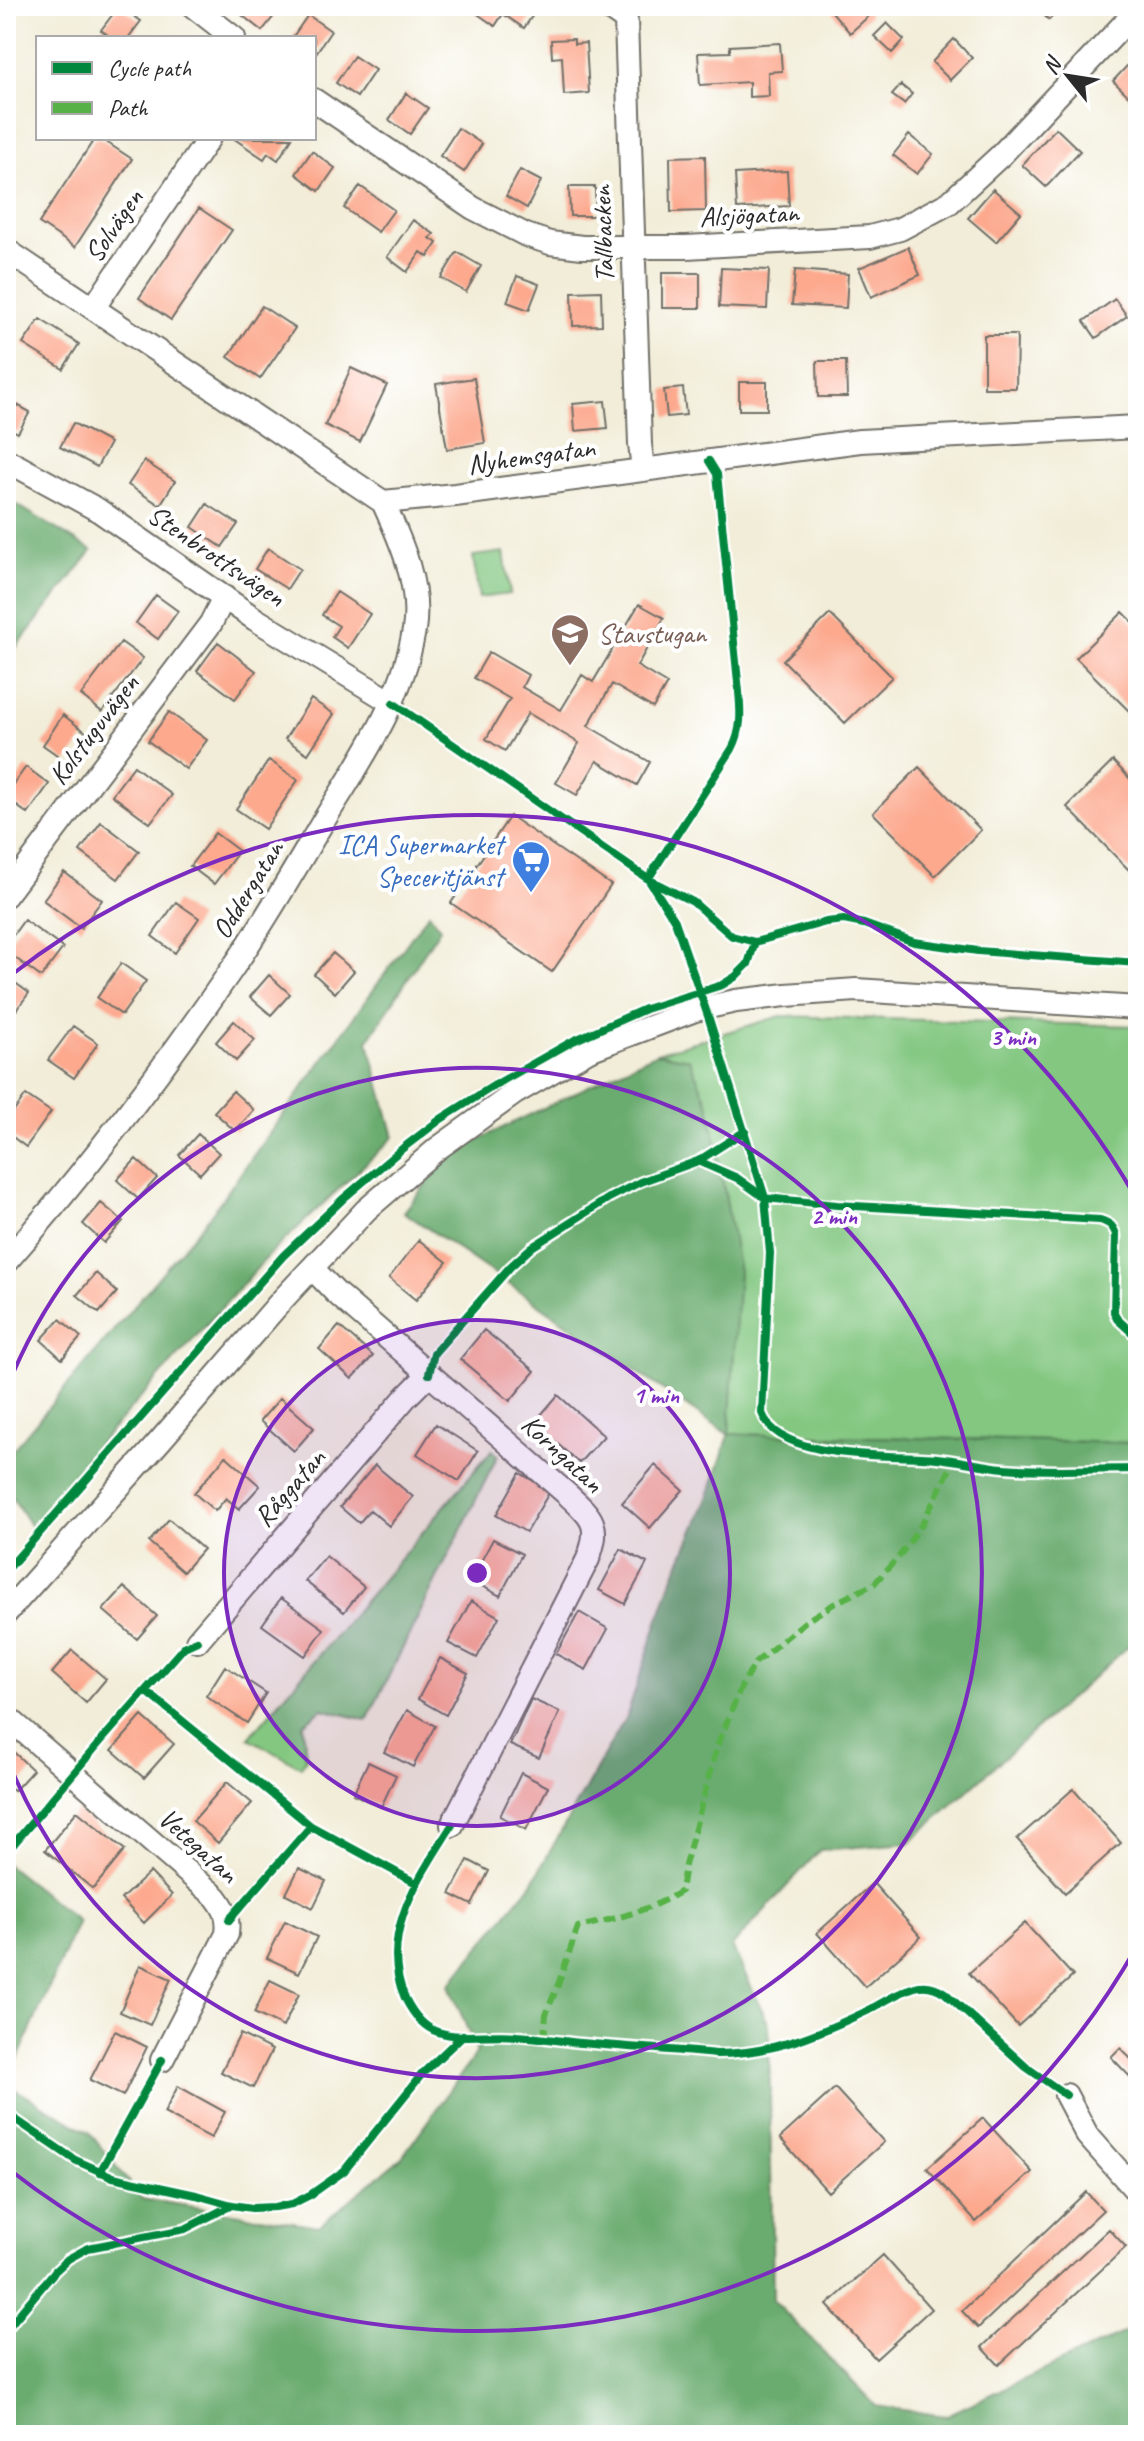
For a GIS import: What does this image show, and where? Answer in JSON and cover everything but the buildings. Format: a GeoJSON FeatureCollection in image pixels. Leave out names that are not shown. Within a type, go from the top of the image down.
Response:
{"type":"FeatureCollection","features":[{"type":"Feature","properties":{"kind":"street"},"geometry":{"type":"LineString","coordinates":[[193,6],[231,36]]}},
{"type":"Feature","properties":{"kind":"street","name":"Tallbacken"},"geometry":{"type":"LineString","coordinates":[[606,6],[633,13],[633,247],[643,470]]}},
{"type":"Feature","properties":{"kind":"street","name":"Alsjögatan"},"geometry":{"type":"LineString","coordinates":[[316,101],[462,201],[514,230],[550,243],[582,247],[686,247],[857,238],[900,229],[949,203],[1001,155],[1138,9]]}},
{"type":"Feature","properties":{"kind":"street","name":"Solvägen"},"geometry":{"type":"LineString","coordinates":[[94,307],[208,140]]}},
{"type":"Feature","properties":{"kind":"street"},"geometry":{"type":"LineString","coordinates":[[6,250],[383,502]]}},
{"type":"Feature","properties":{"kind":"street","name":"Nyhemsgatan"},"geometry":{"type":"LineString","coordinates":[[383,502],[860,441],[1138,427]]}},
{"type":"Feature","properties":{"kind":"street","name":"Stenbrottsvägen"},"geometry":{"type":"LineString","coordinates":[[6,460],[98,510],[255,619],[393,703]]}},
{"type":"Feature","properties":{"kind":"street","name":"Oddergatan"},"geometry":{"type":"LineString","coordinates":[[6,1262],[101,1147],[232,969],[362,759],[393,703],[406,668],[415,626],[414,591],[403,545],[383,502]]}},
{"type":"Feature","properties":{"kind":"street","name":"Kolstuguvägen"},"geometry":{"type":"LineString","coordinates":[[6,895],[211,623],[224,597]]}},
{"type":"Feature","properties":{"kind":"street"},"geometry":{"type":"LineString","coordinates":[[6,1613],[283,1299],[366,1210],[437,1149],[515,1093],[589,1050],[671,1018],[736,1001],[856,990],[1138,1008]]}},
{"type":"Feature","properties":{"kind":"street","name":"Korngatan"},"geometry":{"type":"LineString","coordinates":[[313,1269],[336,1293],[587,1513],[594,1527],[595,1540],[581,1573],[452,1825]]}},
{"type":"Feature","properties":{"kind":"street","name":"Råggatan"},"geometry":{"type":"LineString","coordinates":[[197,1641],[396,1408],[429,1374]]}},
{"type":"Feature","properties":{"kind":"street","name":"Vetegatan"},"geometry":{"type":"LineString","coordinates":[[6,1716],[224,1907],[229,1920],[227,1934],[162,2060]]}},
{"type":"Feature","properties":{"kind":"street"},"geometry":{"type":"LineString","coordinates":[[1066,2095],[1087,2135],[1138,2193]]}},
{"type":"Feature","properties":{"kind":"green space"},"geometry":{"type":"Polygon","coordinates":[[[6,498],[92,551],[6,660],[6,498]]]}},
{"type":"Feature","properties":{"kind":"green space"},"geometry":{"type":"Polygon","coordinates":[[[504,552],[510,594],[479,598],[473,556],[504,552]]]}},
{"type":"Feature","properties":{"kind":"green space"},"geometry":{"type":"Polygon","coordinates":[[[429,913],[440,928],[368,1041],[394,1137],[270,1254],[88,1456],[33,1530],[6,1487],[6,1458],[209,1217],[429,913]]]}},
{"type":"Feature","properties":{"kind":"green space"},"geometry":{"type":"Polygon","coordinates":[[[781,1016],[1138,1026],[1138,1443],[729,1434],[404,1212],[451,1153],[657,1053],[781,1016]]]}},
{"type":"Feature","properties":{"kind":"green space"},"geometry":{"type":"Polygon","coordinates":[[[657,1053],[689,1059],[709,1105],[739,1272],[729,1434],[1138,1443],[1138,1641],[1132,1643],[909,1843],[820,1850],[732,1946],[769,2025],[773,2300],[876,2406],[945,2416],[1138,2326],[1138,2435],[6,2435],[6,2084],[89,2132],[142,2199],[319,2226],[402,2157],[477,2052],[449,1985],[532,1883],[627,1715],[670,1585],[708,1498],[729,1435],[404,1212],[451,1153],[657,1053]]]}},
{"type":"Feature","properties":{"kind":"green space"},"geometry":{"type":"Polygon","coordinates":[[[492,1450],[498,1455],[367,1720],[322,1709],[303,1724],[306,1759],[301,1767],[249,1738],[492,1450]]]}},
{"type":"Feature","properties":{"kind":"green space"},"geometry":{"type":"Polygon","coordinates":[[[6,1864],[78,1921],[17,2061],[6,2053],[6,1864]]]}},
{"type":"Feature","properties":{"kind":"marked path"},"geometry":{"type":"LineString","coordinates":[[544,2039],[546,2014],[578,1927],[644,1909],[681,1891],[685,1865],[718,1744],[741,1687],[755,1663],[806,1621],[874,1584],[922,1524],[954,1461]]}},
{"type":"Feature","properties":{"kind":"cycle path"},"geometry":{"type":"LineString","coordinates":[[648,879],[732,749],[739,728],[740,700],[717,474],[709,461]]}},
{"type":"Feature","properties":{"kind":"cycle path"},"geometry":{"type":"LineString","coordinates":[[393,703],[648,879],[693,902],[732,936],[755,942],[844,920],[914,942],[978,951],[1138,963]]}},
{"type":"Feature","properties":{"kind":"cycle path"},"geometry":{"type":"LineString","coordinates":[[648,879],[675,921],[765,1198],[770,1253],[762,1413],[773,1429],[790,1440],[814,1448],[867,1455],[937,1458],[1021,1469],[1138,1469]]}},
{"type":"Feature","properties":{"kind":"cycle path"},"geometry":{"type":"LineString","coordinates":[[6,1571],[283,1256],[403,1148],[441,1119],[495,1085],[573,1041],[645,1009],[722,985],[748,964],[755,942]]}},
{"type":"Feature","properties":{"kind":"cycle path"},"geometry":{"type":"LineString","coordinates":[[429,1374],[434,1353],[510,1267],[532,1247],[609,1198],[640,1182],[698,1161],[745,1131]]}},
{"type":"Feature","properties":{"kind":"cycle path"},"geometry":{"type":"LineString","coordinates":[[698,1161],[737,1178],[765,1198],[1100,1220],[1108,1223],[1116,1235],[1114,1312],[1117,1319],[1138,1338]]}},
{"type":"Feature","properties":{"kind":"cycle path"},"geometry":{"type":"LineString","coordinates":[[6,1853],[184,1647],[197,1641]]}},
{"type":"Feature","properties":{"kind":"cycle path"},"geometry":{"type":"LineString","coordinates":[[146,1691],[311,1826],[416,1883]]}},
{"type":"Feature","properties":{"kind":"cycle path"},"geometry":{"type":"LineString","coordinates":[[452,1825],[406,1907],[396,1951],[405,1998],[418,2018],[432,2030],[457,2036],[507,2035],[716,2054],[736,2053],[774,2047],[811,2035],[902,1992],[927,1986],[945,1993],[1026,2067],[1066,2095]]}},
{"type":"Feature","properties":{"kind":"cycle path"},"geometry":{"type":"LineString","coordinates":[[229,1920],[311,1826]]}},
{"type":"Feature","properties":{"kind":"cycle path"},"geometry":{"type":"LineString","coordinates":[[6,2113],[75,2160],[113,2177],[232,2205],[275,2207],[292,2204],[310,2195],[344,2171],[422,2074],[463,2035]]}},
{"type":"Feature","properties":{"kind":"cycle path"},"geometry":{"type":"LineString","coordinates":[[100,2172],[162,2060]]}},
{"type":"Feature","properties":{"kind":"cycle path"},"geometry":{"type":"LineString","coordinates":[[6,2330],[68,2259],[88,2248],[185,2229],[232,2205]]}},
{"type":"Feature","properties":{"kind":"place","name":"Stavstugan"},"geometry":{"type":"Point","coordinates":[570,667]}},
{"type":"Feature","properties":{"kind":"place","name":"ICA Supermarket Speceritjänst"},"geometry":{"type":"Point","coordinates":[531,894]}}]}
